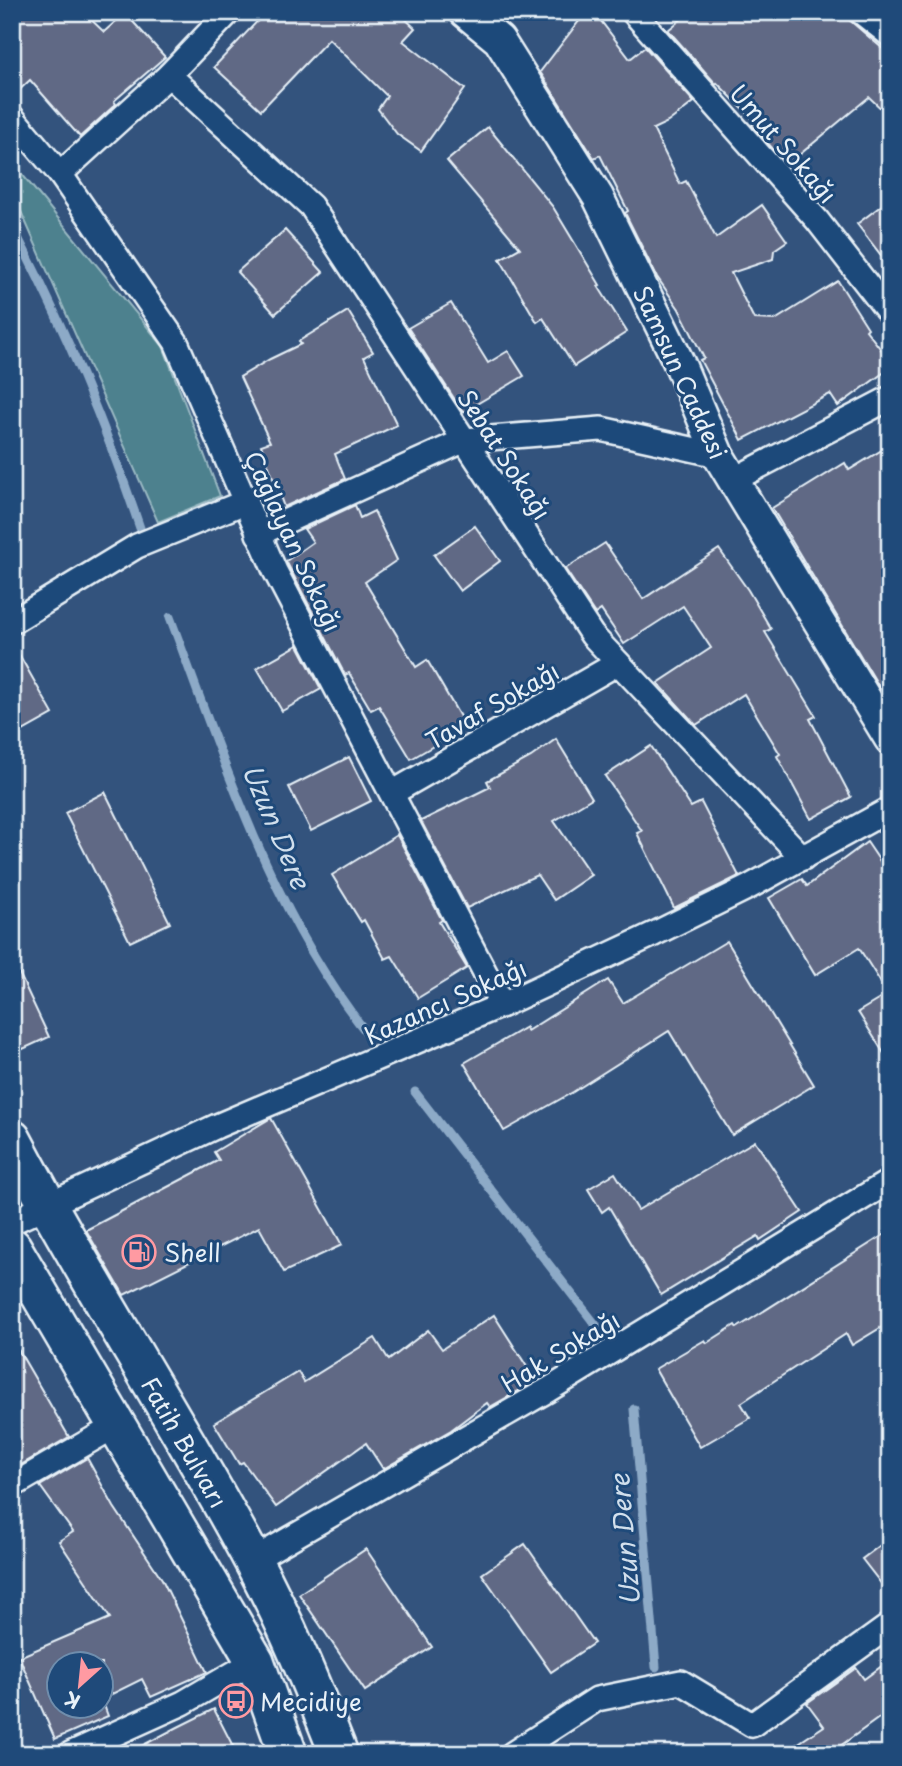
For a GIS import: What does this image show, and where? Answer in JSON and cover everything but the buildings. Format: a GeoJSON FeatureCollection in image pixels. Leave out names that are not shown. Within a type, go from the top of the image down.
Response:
{"type":"FeatureCollection","features":[{"type":"Feature","properties":{"kind":"main road","name":"Fatih Bulvarı"},"geometry":{"type":"LineString","coordinates":[[12,1139],[47,1206],[253,1560],[307,1672],[339,1754]]}},
{"type":"Feature","properties":{"kind":"main road","name":"Fatih Bulvarı"},"geometry":{"type":"LineString","coordinates":[[12,1247],[255,1661],[288,1754]]}},
{"type":"Feature","properties":{"kind":"street"},"geometry":{"type":"LineString","coordinates":[[60,174],[169,75],[229,12]]}},
{"type":"Feature","properties":{"kind":"street","name":"Samsun Caddesi"},"geometry":{"type":"LineString","coordinates":[[465,12],[499,40],[598,197],[681,367],[725,468],[890,739]]}},
{"type":"Feature","properties":{"kind":"street","name":"Umut Sokağı"},"geometry":{"type":"LineString","coordinates":[[633,12],[817,219],[890,314]]}},
{"type":"Feature","properties":{"kind":"street"},"geometry":{"type":"LineString","coordinates":[[861,12],[890,36]]}},
{"type":"Feature","properties":{"kind":"street","name":"Sebat Sokağı"},"geometry":{"type":"LineString","coordinates":[[169,75],[311,206],[592,635],[803,858]]}},
{"type":"Feature","properties":{"kind":"street","name":"Çağlayan Sokağı"},"geometry":{"type":"LineString","coordinates":[[12,117],[60,174],[176,342],[275,571],[502,1005]]}},
{"type":"Feature","properties":{"kind":"street"},"geometry":{"type":"LineString","coordinates":[[258,534],[465,440],[601,429],[725,468],[890,398]]}},
{"type":"Feature","properties":{"kind":"street"},"geometry":{"type":"LineString","coordinates":[[12,622],[137,546],[245,502]]}},
{"type":"Feature","properties":{"kind":"street","name":"Tavaf Sokağı"},"geometry":{"type":"LineString","coordinates":[[392,793],[618,663]]}},
{"type":"Feature","properties":{"kind":"street","name":"Kazancı Sokağı"},"geometry":{"type":"LineString","coordinates":[[12,1222],[217,1126],[502,1005],[654,934],[803,858],[890,809]]}},
{"type":"Feature","properties":{"kind":"street","name":"Hak Sokağı"},"geometry":{"type":"LineString","coordinates":[[253,1560],[548,1390],[890,1181]]}},
{"type":"Feature","properties":{"kind":"street"},"geometry":{"type":"LineString","coordinates":[[12,1486],[117,1425]]}},
{"type":"Feature","properties":{"kind":"street"},"geometry":{"type":"LineString","coordinates":[[512,1754],[597,1699],[681,1682],[752,1725],[890,1625]]}},
{"type":"Feature","properties":{"kind":"street"},"geometry":{"type":"LineString","coordinates":[[70,1754],[183,1703],[255,1661]]}},
{"type":"Feature","properties":{"kind":"green space"},"geometry":{"type":"Polygon","coordinates":[[[12,162],[163,346],[220,496],[158,522],[12,191],[12,162]]]}},
{"type":"Feature","properties":{"kind":"waterway","name":"Uzun Dere"},"geometry":{"type":"LineString","coordinates":[[12,226],[82,375],[140,528]]}},
{"type":"Feature","properties":{"kind":"waterway","name":"Uzun Dere"},"geometry":{"type":"LineString","coordinates":[[170,617],[231,782],[278,889],[305,941],[370,1037]]}},
{"type":"Feature","properties":{"kind":"waterway","name":"Uzun Dere"},"geometry":{"type":"LineString","coordinates":[[415,1092],[602,1333]]}},
{"type":"Feature","properties":{"kind":"waterway","name":"Uzun Dere"},"geometry":{"type":"LineString","coordinates":[[634,1409],[656,1667]]}},
{"type":"Feature","properties":{"kind":"place","name":"Shell"},"geometry":{"type":"Point","coordinates":[139,1252]}},
{"type":"Feature","properties":{"kind":"place","name":"Mecidiye"},"geometry":{"type":"Point","coordinates":[236,1701]}}]}
